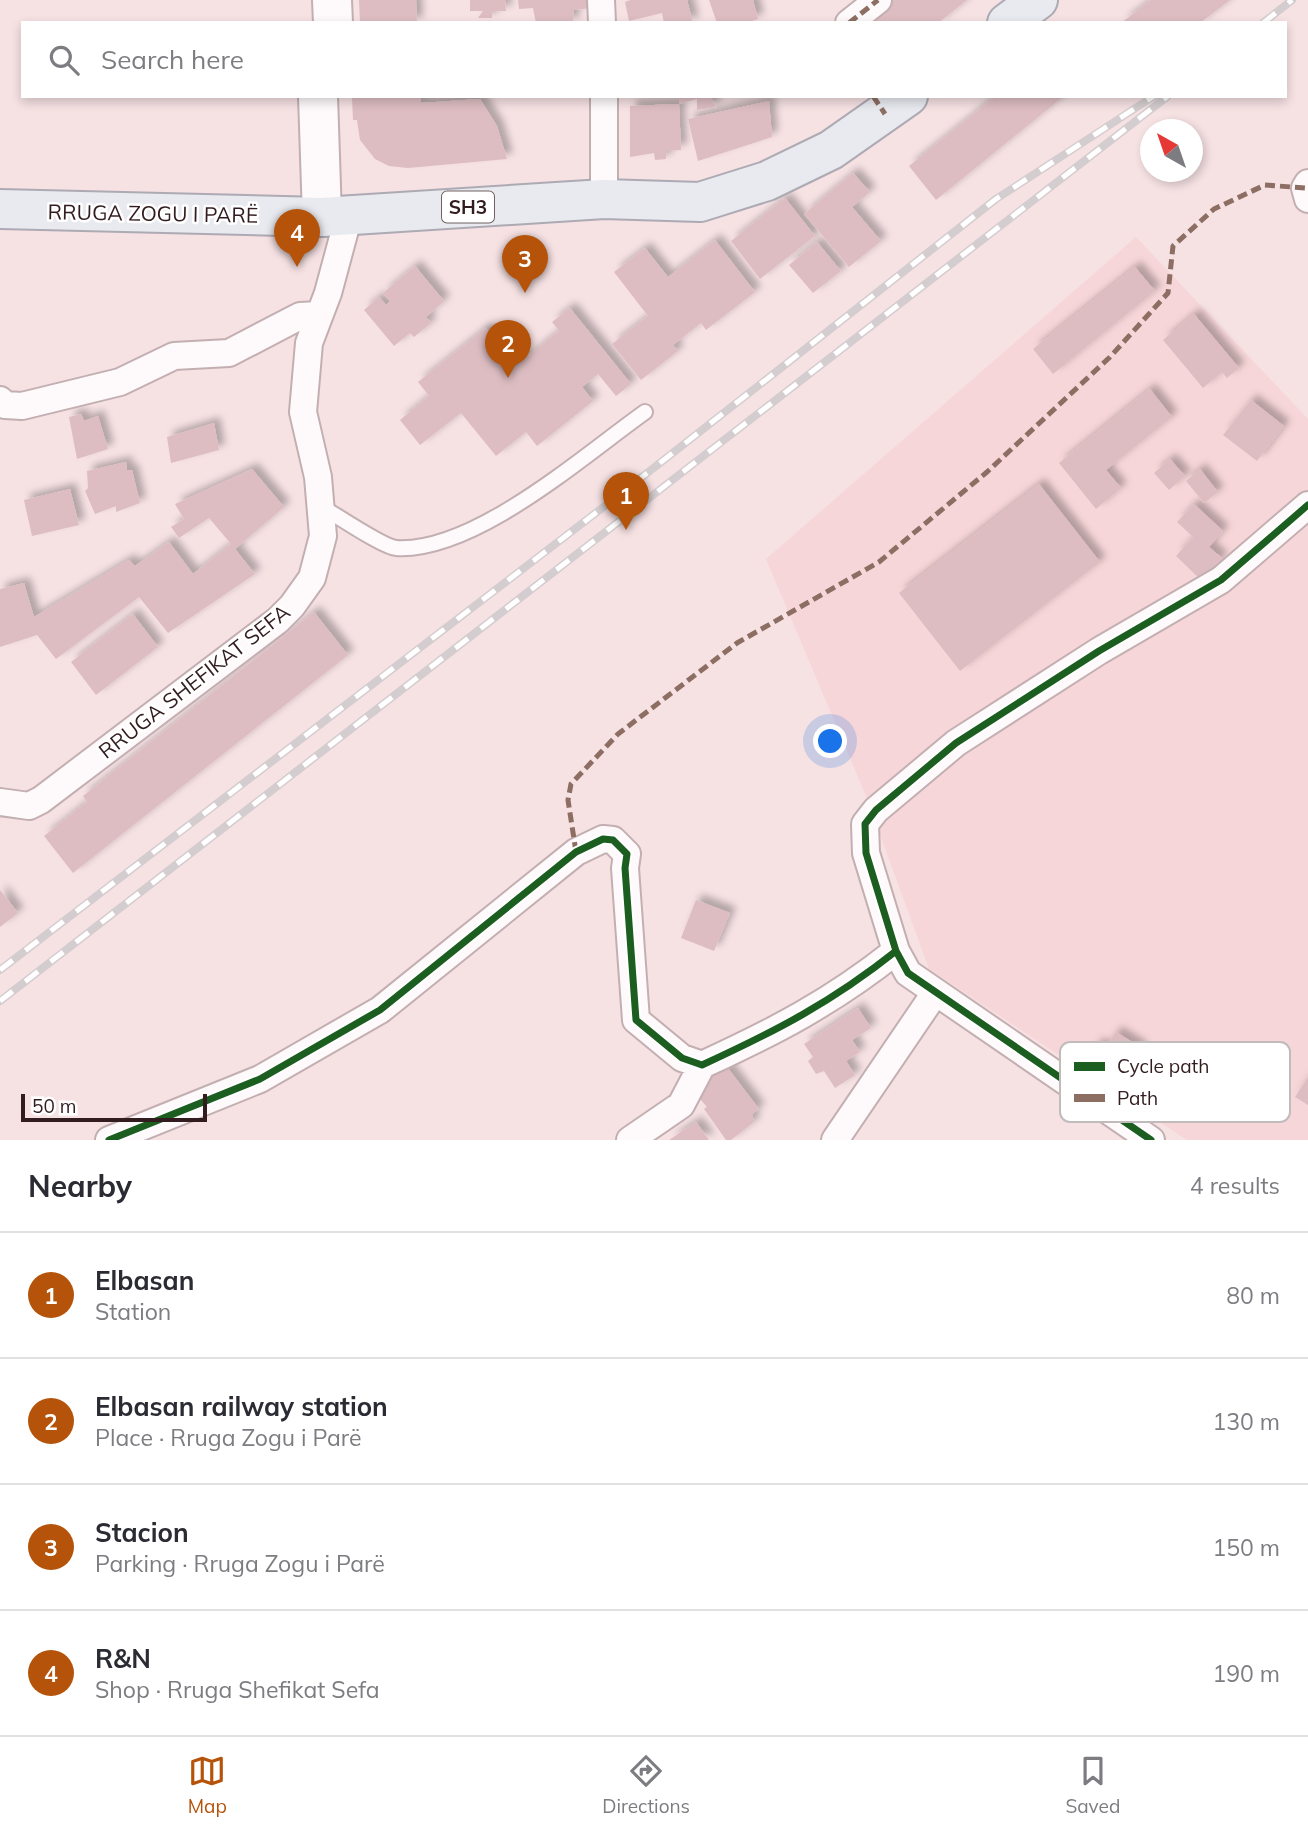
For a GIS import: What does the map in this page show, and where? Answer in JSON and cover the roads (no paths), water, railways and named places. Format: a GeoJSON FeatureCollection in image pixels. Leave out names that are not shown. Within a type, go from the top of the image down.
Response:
{"type":"FeatureCollection","features":[{"type":"Feature","properties":{"kind":"main road"},"geometry":{"type":"LineString","coordinates":[[1010,21],[1038,0]]}},
{"type":"Feature","properties":{"kind":"main road","name":"RRUGA ZOGU I PARË"},"geometry":{"type":"LineString","coordinates":[[0,209],[336,216],[604,199],[700,202],[767,181],[831,150],[889,102]]}},
{"type":"Feature","properties":{"kind":"street"},"geometry":{"type":"LineString","coordinates":[[314,0],[315,21]]}},
{"type":"Feature","properties":{"kind":"street"},"geometry":{"type":"LineString","coordinates":[[332,0],[333,21]]}},
{"type":"Feature","properties":{"kind":"street"},"geometry":{"type":"LineString","coordinates":[[601,0],[602,21]]}},
{"type":"Feature","properties":{"kind":"street"},"geometry":{"type":"LineString","coordinates":[[852,21],[878,0]]}},
{"type":"Feature","properties":{"kind":"street"},"geometry":{"type":"LineString","coordinates":[[318,98],[336,216]]}},
{"type":"Feature","properties":{"kind":"street"},"geometry":{"type":"LineString","coordinates":[[336,98],[339,143],[336,216]]}},
{"type":"Feature","properties":{"kind":"street"},"geometry":{"type":"LineString","coordinates":[[604,98],[604,199]]}},
{"type":"Feature","properties":{"kind":"street"},"geometry":{"type":"LineString","coordinates":[[1308,183],[1305,188],[1308,199]]}},
{"type":"Feature","properties":{"kind":"street","name":"RRUGA SHEFIKAT SEFA"},"geometry":{"type":"LineString","coordinates":[[0,802],[29,806],[41,800],[292,606],[312,578],[323,536],[322,507],[303,412],[309,343],[328,293],[336,216]]}},
{"type":"Feature","properties":{"kind":"street"},"geometry":{"type":"LineString","coordinates":[[0,400],[5,405],[22,406],[78,394],[120,382],[174,356],[229,353],[300,316],[319,315]]}},
{"type":"Feature","properties":{"kind":"street"},"geometry":{"type":"LineString","coordinates":[[1060,1078],[908,973],[896,951],[864,837],[865,824],[876,810],[956,743],[1099,651],[1221,580],[1308,505]]}},
{"type":"Feature","properties":{"kind":"street"},"geometry":{"type":"LineString","coordinates":[[108,1140],[260,1079],[380,1010],[576,852],[603,839],[613,840],[627,854],[625,868],[636,1020],[681,1058],[702,1065]]}},
{"type":"Feature","properties":{"kind":"street"},"geometry":{"type":"LineString","coordinates":[[630,1140],[681,1105],[702,1065],[744,1048],[822,1005],[896,951]]}},
{"type":"Feature","properties":{"kind":"street"},"geometry":{"type":"LineString","coordinates":[[835,1140],[935,993]]}},
{"type":"Feature","properties":{"kind":"street"},"geometry":{"type":"LineString","coordinates":[[1125,1122],[1151,1140]]}},
{"type":"Feature","properties":{"kind":"lane"},"geometry":{"type":"LineString","coordinates":[[322,507],[393,548],[433,545],[496,519],[645,412]]}},
{"type":"Feature","properties":{"kind":"railway"},"geometry":{"type":"LineString","coordinates":[[1266,21],[1292,0]]}},
{"type":"Feature","properties":{"kind":"railway"},"geometry":{"type":"LineString","coordinates":[[0,970],[623,492],[996,199],[1151,98]]}},
{"type":"Feature","properties":{"kind":"railway"},"geometry":{"type":"LineString","coordinates":[[0,1001],[1165,98]]}},
{"type":"Feature","properties":{"kind":"place","name":"R&N"},"geometry":{"type":"Point","coordinates":[297,267]}},
{"type":"Feature","properties":{"kind":"place","name":"Stacion"},"geometry":{"type":"Point","coordinates":[525,293]}},
{"type":"Feature","properties":{"kind":"place","name":"Elbasan railway station"},"geometry":{"type":"Point","coordinates":[508,378]}},
{"type":"Feature","properties":{"kind":"place","name":"Elbasan"},"geometry":{"type":"Point","coordinates":[626,530]}}]}
